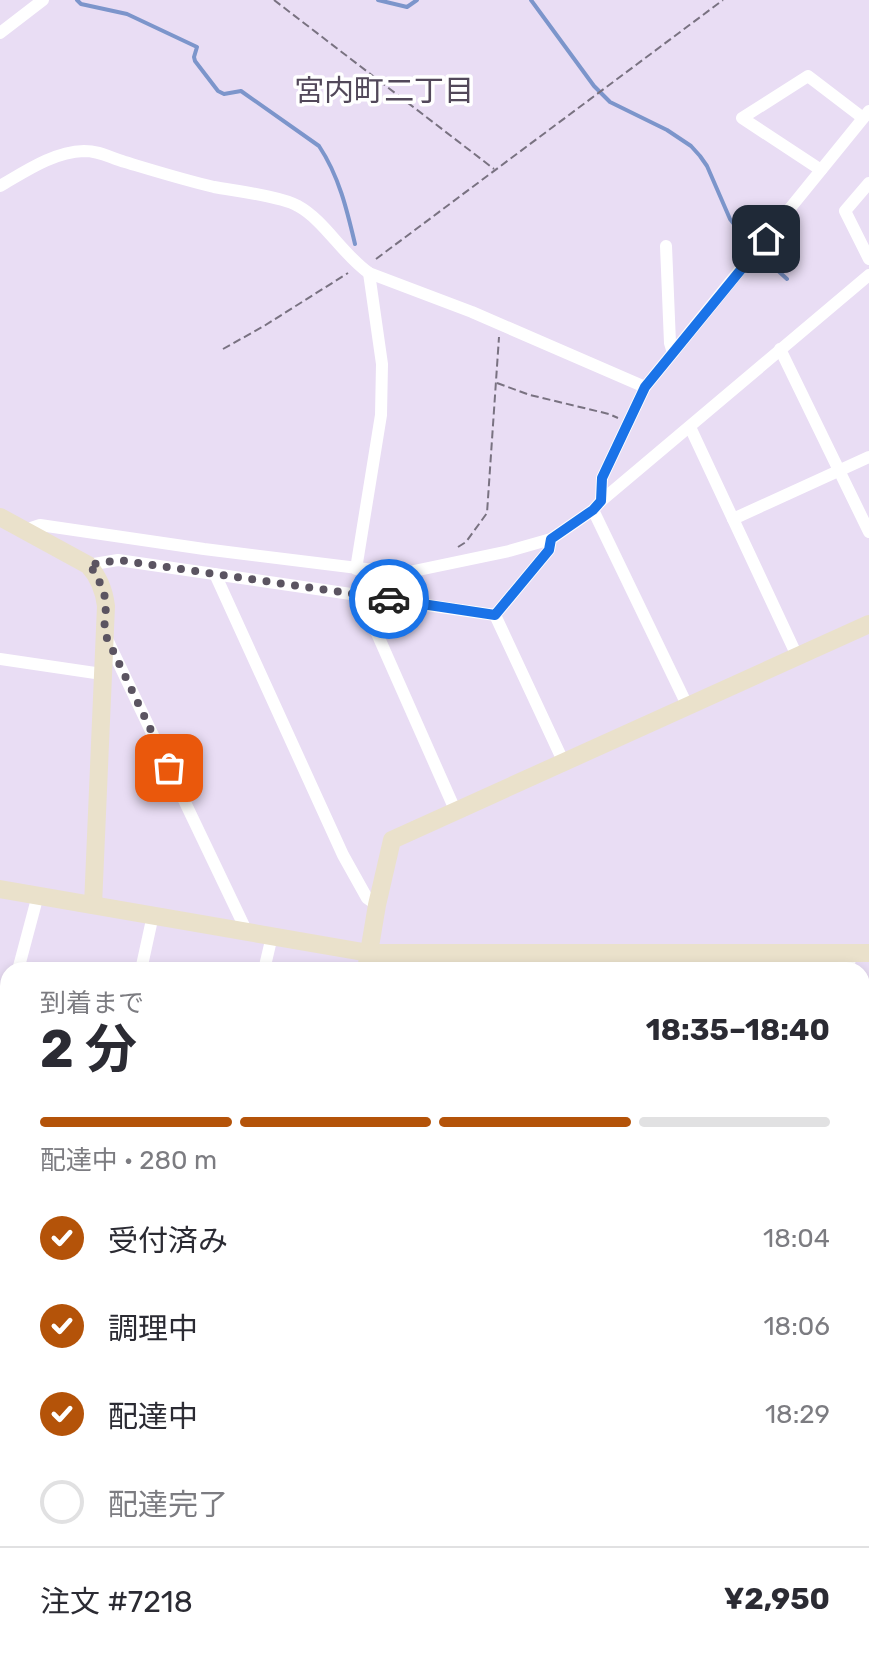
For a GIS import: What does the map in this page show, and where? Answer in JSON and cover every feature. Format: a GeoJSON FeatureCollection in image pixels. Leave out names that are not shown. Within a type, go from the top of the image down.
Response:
{"type":"FeatureCollection","features":[{"type":"Feature","properties":{"kind":"street"},"geometry":{"type":"LineString","coordinates":[[0,33],[43,0]]}},
{"type":"Feature","properties":{"kind":"street"},"geometry":{"type":"LineString","coordinates":[[688,707],[597,506],[602,478],[645,387],[866,115],[808,76],[742,118],[821,170]]}},
{"type":"Feature","properties":{"kind":"street"},"geometry":{"type":"LineString","coordinates":[[0,186],[48,159],[84,151],[103,153],[193,182],[290,202],[310,214],[364,270],[500,324],[645,387]]}},
{"type":"Feature","properties":{"kind":"street"},"geometry":{"type":"LineString","coordinates":[[869,183],[845,211],[869,259]]}},
{"type":"Feature","properties":{"kind":"street"},"geometry":{"type":"LineString","coordinates":[[666,246],[673,353]]}},
{"type":"Feature","properties":{"kind":"street"},"geometry":{"type":"LineString","coordinates":[[356,569],[381,415],[382,364],[364,270]]}},
{"type":"Feature","properties":{"kind":"street"},"geometry":{"type":"LineString","coordinates":[[25,530],[40,525],[356,569],[409,572],[551,539],[597,506],[869,275]]}},
{"type":"Feature","properties":{"kind":"street"},"geometry":{"type":"LineString","coordinates":[[780,349],[869,532]]}},
{"type":"Feature","properties":{"kind":"street"},"geometry":{"type":"LineString","coordinates":[[690,427],[798,658]]}},
{"type":"Feature","properties":{"kind":"street"},"geometry":{"type":"LineString","coordinates":[[733,519],[869,457]]}},
{"type":"Feature","properties":{"kind":"street"},"geometry":{"type":"LineString","coordinates":[[0,517],[88,565],[95,572],[104,592],[106,606],[93,905]]}},
{"type":"Feature","properties":{"kind":"street"},"geometry":{"type":"LineString","coordinates":[[495,615],[549,550],[551,539]]}},
{"type":"Feature","properties":{"kind":"street"},"geometry":{"type":"LineString","coordinates":[[88,565],[118,560],[495,615]]}},
{"type":"Feature","properties":{"kind":"street"},"geometry":{"type":"LineString","coordinates":[[215,574],[343,855],[367,898],[377,905]]}},
{"type":"Feature","properties":{"kind":"street"},"geometry":{"type":"LineString","coordinates":[[360,595],[456,812]]}},
{"type":"Feature","properties":{"kind":"street"},"geometry":{"type":"LineString","coordinates":[[495,615],[564,763]]}},
{"type":"Feature","properties":{"kind":"street"},"geometry":{"type":"LineString","coordinates":[[0,889],[272,936],[368,962],[392,840],[869,624]]}},
{"type":"Feature","properties":{"kind":"street"},"geometry":{"type":"LineString","coordinates":[[104,632],[247,932]]}},
{"type":"Feature","properties":{"kind":"street"},"geometry":{"type":"LineString","coordinates":[[0,659],[102,674]]}},
{"type":"Feature","properties":{"kind":"street"},"geometry":{"type":"LineString","coordinates":[[20,962],[38,895]]}},
{"type":"Feature","properties":{"kind":"street"},"geometry":{"type":"LineString","coordinates":[[143,962],[153,915]]}},
{"type":"Feature","properties":{"kind":"street"},"geometry":{"type":"LineString","coordinates":[[266,962],[272,936]]}},
{"type":"Feature","properties":{"kind":"street"},"geometry":{"type":"LineString","coordinates":[[539,962],[856,958]]}},
{"type":"Feature","properties":{"kind":"path"},"geometry":{"type":"LineString","coordinates":[[274,0],[495,170]]}},
{"type":"Feature","properties":{"kind":"path"},"geometry":{"type":"LineString","coordinates":[[223,349],[364,270],[723,0]]}},
{"type":"Feature","properties":{"kind":"path"},"geometry":{"type":"LineString","coordinates":[[451,551],[466,542],[487,513],[500,324]]}},
{"type":"Feature","properties":{"kind":"path"},"geometry":{"type":"LineString","coordinates":[[496,383],[628,422]]}},
{"type":"Feature","properties":{"kind":"waterway"},"geometry":{"type":"LineString","coordinates":[[77,0],[81,4],[127,14],[197,47],[195,61],[218,91],[224,94],[241,91],[319,146],[337,181],[355,244]]}},
{"type":"Feature","properties":{"kind":"waterway"},"geometry":{"type":"LineString","coordinates":[[378,0],[407,7],[417,0]]}},
{"type":"Feature","properties":{"kind":"waterway"},"geometry":{"type":"LineString","coordinates":[[531,0],[594,86],[610,102],[667,130],[691,146],[707,166],[730,219],[751,246],[787,279]]}},
{"type":"Feature","properties":{"kind":"way so far"},"geometry":{"type":"LineString","coordinates":[[169,768],[104,632],[104,592],[95,572],[88,565],[118,560],[389,599]]}},
{"type":"Feature","properties":{"kind":"district","name":"宮内町二丁目"},"geometry":{"type":"Point","coordinates":[384,91]}},
{"type":"Feature","properties":{"kind":"route"},"geometry":{"type":"LineString","coordinates":[[389,599],[495,615],[549,550],[551,539],[601,501],[602,478],[645,387],[766,239]]}}]}
